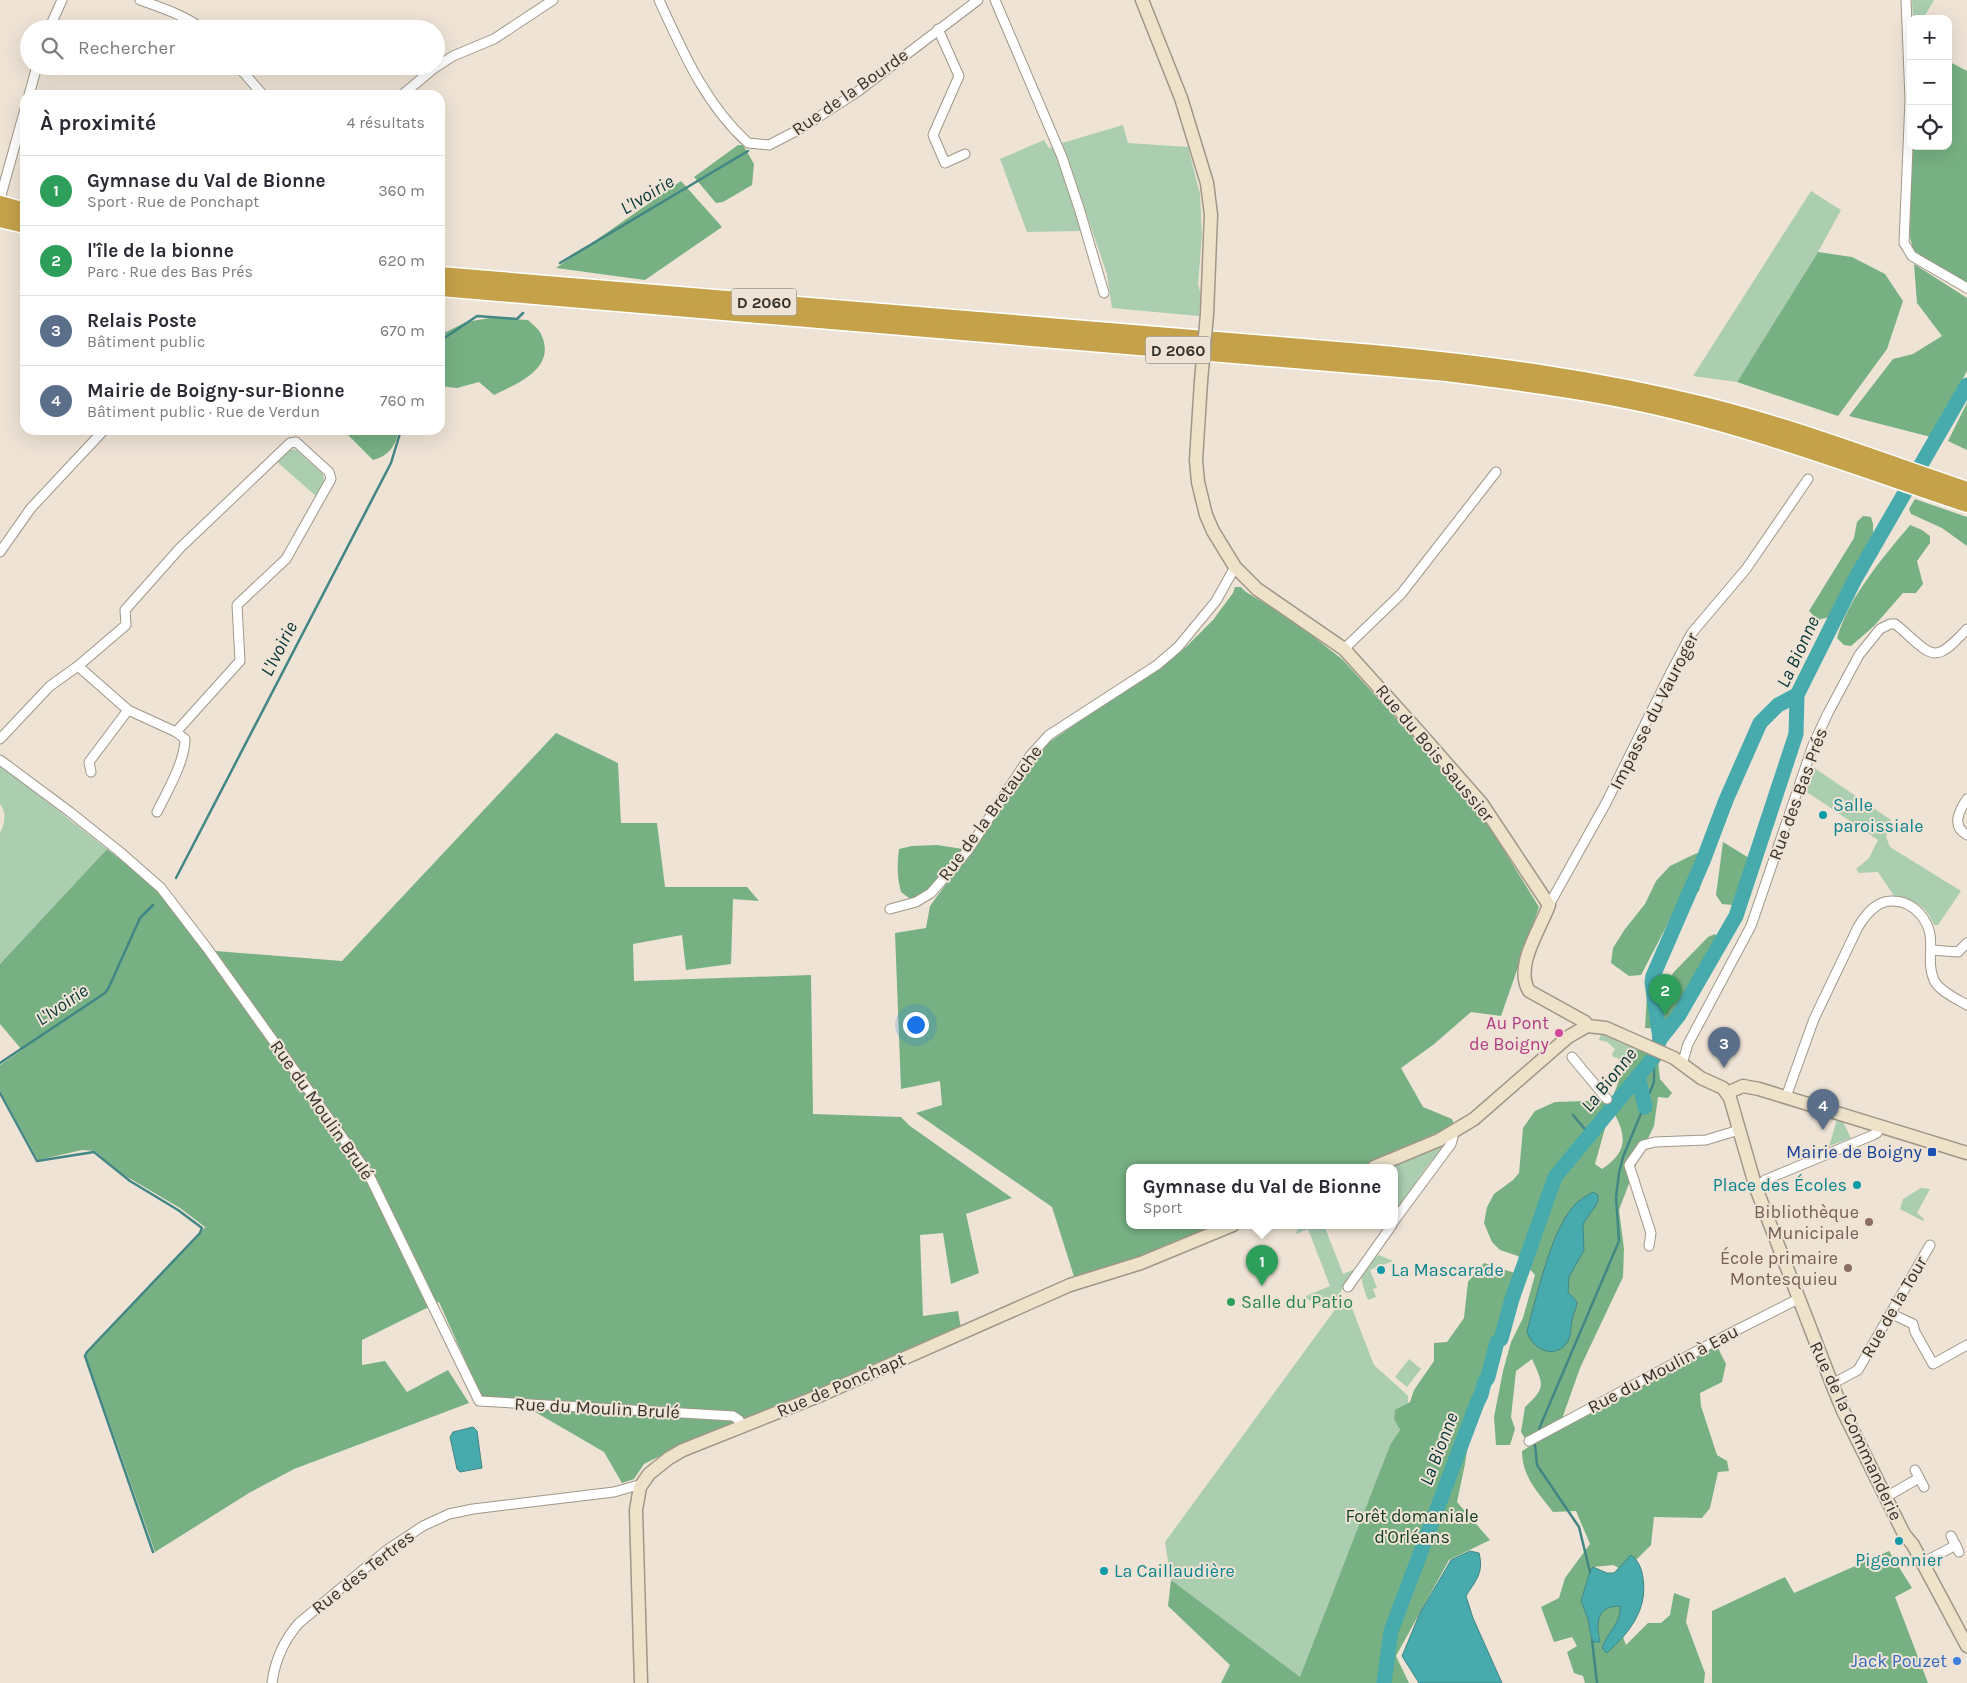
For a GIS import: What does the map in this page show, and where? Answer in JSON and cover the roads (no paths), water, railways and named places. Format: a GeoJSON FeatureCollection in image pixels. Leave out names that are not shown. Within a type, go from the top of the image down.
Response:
{"type":"FeatureCollection","features":[{"type":"Feature","properties":{"kind":"highway"},"geometry":{"type":"LineString","coordinates":[[0,204],[20,210]]}},
{"type":"Feature","properties":{"kind":"highway"},"geometry":{"type":"LineString","coordinates":[[0,219],[20,224]]}},
{"type":"Feature","properties":{"kind":"highway","name":"D 2060"},"geometry":{"type":"LineString","coordinates":[[445,275],[1473,363],[1605,382],[1710,407],[1770,424],[1925,483],[1967,504]]}},
{"type":"Feature","properties":{"kind":"highway","name":"D 2060"},"geometry":{"type":"LineString","coordinates":[[445,288],[1446,373],[1520,382],[1614,398],[1693,416],[1905,476]]}},
{"type":"Feature","properties":{"kind":"highway","name":"D 2060"},"geometry":{"type":"LineString","coordinates":[[1925,483],[1967,490]]}},
{"type":"Feature","properties":{"kind":"street"},"geometry":{"type":"LineString","coordinates":[[53,20],[62,0]]}},
{"type":"Feature","properties":{"kind":"street"},"geometry":{"type":"LineString","coordinates":[[140,0],[191,20]]}},
{"type":"Feature","properties":{"kind":"street"},"geometry":{"type":"LineString","coordinates":[[445,61],[494,39],[553,0]]}},
{"type":"Feature","properties":{"kind":"street","name":"Rue de la Bourde"},"geometry":{"type":"LineString","coordinates":[[660,0],[688,63],[714,104],[740,136],[748,143],[759,145],[769,145],[780,141],[826,113],[857,92],[978,0]]}},
{"type":"Feature","properties":{"kind":"street"},"geometry":{"type":"LineString","coordinates":[[995,0],[1062,157],[1104,293]]}},
{"type":"Feature","properties":{"kind":"street","name":"Rue du Bois Saussier"},"geometry":{"type":"LineString","coordinates":[[1142,0],[1181,98],[1207,182],[1211,215],[1207,314],[1196,460],[1198,482],[1206,516],[1235,567],[1257,589],[1344,649],[1419,732],[1482,804],[1549,905]]}},
{"type":"Feature","properties":{"kind":"street"},"geometry":{"type":"LineString","coordinates":[[1906,0],[1910,99],[1904,243],[1912,256],[1967,288]]}},
{"type":"Feature","properties":{"kind":"street"},"geometry":{"type":"LineString","coordinates":[[938,29],[959,76],[933,135],[945,163],[965,154]]}},
{"type":"Feature","properties":{"kind":"street"},"geometry":{"type":"LineString","coordinates":[[30,90],[35,75]]}},
{"type":"Feature","properties":{"kind":"street"},"geometry":{"type":"LineString","coordinates":[[246,75],[259,90]]}},
{"type":"Feature","properties":{"kind":"street"},"geometry":{"type":"LineString","coordinates":[[408,90],[426,75]]}},
{"type":"Feature","properties":{"kind":"street"},"geometry":{"type":"LineString","coordinates":[[0,199],[20,127]]}},
{"type":"Feature","properties":{"kind":"street"},"geometry":{"type":"LineString","coordinates":[[0,552],[32,508],[99,435]]}},
{"type":"Feature","properties":{"kind":"street"},"geometry":{"type":"LineString","coordinates":[[0,739],[50,686],[78,666],[126,624],[126,610],[180,548],[293,442],[296,442],[331,475],[331,479],[286,560],[237,605],[240,661],[176,732]]}},
{"type":"Feature","properties":{"kind":"street"},"geometry":{"type":"LineString","coordinates":[[1344,649],[1400,594],[1496,472]]}},
{"type":"Feature","properties":{"kind":"street","name":"Impasse du Vauroger"},"geometry":{"type":"LineString","coordinates":[[1549,905],[1606,804],[1691,634],[1746,569],[1808,479]]}},
{"type":"Feature","properties":{"kind":"street","name":"Rue de la Bretauche"},"geometry":{"type":"LineString","coordinates":[[890,909],[916,902],[931,893],[968,850],[1030,756],[1056,730],[1157,665],[1178,647],[1216,601],[1235,567]]}},
{"type":"Feature","properties":{"kind":"street","name":"Rue des Bas Prés"},"geometry":{"type":"LineString","coordinates":[[1682,1064],[1688,1044],[1751,926],[1813,745],[1849,672],[1860,655],[1880,629],[1890,624],[1895,624],[1931,653],[1940,653],[1949,649],[1967,629]]}},
{"type":"Feature","properties":{"kind":"street"},"geometry":{"type":"LineString","coordinates":[[78,666],[128,710],[176,732],[185,739],[185,747],[169,787],[156,812]]}},
{"type":"Feature","properties":{"kind":"street"},"geometry":{"type":"LineString","coordinates":[[91,772],[89,762],[128,710]]}},
{"type":"Feature","properties":{"kind":"street","name":"Rue du Moulin Brulé"},"geometry":{"type":"LineString","coordinates":[[0,760],[84,823],[161,888],[207,948],[368,1172],[479,1401],[732,1416],[739,1420],[742,1426]]}},
{"type":"Feature","properties":{"kind":"street"},"geometry":{"type":"LineString","coordinates":[[1967,799],[1958,814],[1957,821],[1962,832],[1967,834]]}},
{"type":"Feature","properties":{"kind":"street"},"geometry":{"type":"LineString","coordinates":[[1786,1097],[1801,1050],[1814,1019],[1858,927],[1865,915],[1874,907],[1884,902],[1896,901],[1907,904],[1917,910],[1925,919],[1930,930],[1931,968],[1935,982],[1967,1005]]}},
{"type":"Feature","properties":{"kind":"street"},"geometry":{"type":"LineString","coordinates":[[1549,905],[1526,959],[1523,973],[1525,984],[1529,991],[1585,1022],[1587,1026]]}},
{"type":"Feature","properties":{"kind":"street"},"geometry":{"type":"LineString","coordinates":[[1931,950],[1958,952],[1967,943]]}},
{"type":"Feature","properties":{"kind":"street"},"geometry":{"type":"LineString","coordinates":[[1381,1164],[1452,1133],[1474,1119],[1567,1052],[1573,1034],[1587,1026],[1606,1028],[1664,1054],[1701,1078],[1723,1088],[1727,1093],[1742,1086],[1759,1089],[1967,1153]]}},
{"type":"Feature","properties":{"kind":"street"},"geometry":{"type":"LineString","coordinates":[[1567,1052],[1607,1099]]}},
{"type":"Feature","properties":{"kind":"street","name":"Rue de la Commanderie"},"geometry":{"type":"LineString","coordinates":[[1727,1093],[1756,1188],[1843,1411],[1904,1534],[1913,1545],[1967,1646]]}},
{"type":"Feature","properties":{"kind":"street"},"geometry":{"type":"LineString","coordinates":[[1756,1188],[1766,1180],[1877,1133],[1880,1126]]}},
{"type":"Feature","properties":{"kind":"street"},"geometry":{"type":"LineString","coordinates":[[1649,1246],[1651,1233],[1629,1165],[1643,1145],[1655,1142],[1706,1140],[1739,1130]]}},
{"type":"Feature","properties":{"kind":"street"},"geometry":{"type":"LineString","coordinates":[[1398,1216],[1451,1144],[1452,1133]]}},
{"type":"Feature","properties":{"kind":"street","name":"Rue de Ponchapt"},"geometry":{"type":"LineString","coordinates":[[640,1487],[648,1474],[683,1450],[821,1396],[1070,1285],[1141,1263],[1223,1229]]}},
{"type":"Feature","properties":{"kind":"street"},"geometry":{"type":"LineString","coordinates":[[1348,1287],[1389,1229]]}},
{"type":"Feature","properties":{"kind":"street","name":"Rue de la Tour"},"geometry":{"type":"LineString","coordinates":[[1832,1384],[1858,1370],[1892,1314],[1930,1245]]}},
{"type":"Feature","properties":{"kind":"street","name":"Rue du Moulin à Eau"},"geometry":{"type":"LineString","coordinates":[[1529,1441],[1723,1336],[1798,1299]]}},
{"type":"Feature","properties":{"kind":"street"},"geometry":{"type":"LineString","coordinates":[[1892,1314],[1913,1324],[1915,1332],[1933,1364],[1967,1345]]}},
{"type":"Feature","properties":{"kind":"street"},"geometry":{"type":"LineString","coordinates":[[1886,1497],[1917,1474],[1924,1487]]}},
{"type":"Feature","properties":{"kind":"street","name":"Rue des Tertres"},"geometry":{"type":"LineString","coordinates":[[272,1683],[280,1651],[290,1633],[299,1623],[387,1550],[423,1526],[449,1514],[473,1509],[614,1492],[635,1486],[640,1487]]}},
{"type":"Feature","properties":{"kind":"street"},"geometry":{"type":"LineString","coordinates":[[640,1487],[636,1510],[641,1683]]}},
{"type":"Feature","properties":{"kind":"street"},"geometry":{"type":"LineString","coordinates":[[1922,1563],[1956,1544]]}},
{"type":"Feature","properties":{"kind":"water"},"geometry":{"type":"Polygon","coordinates":[[[1593,1192],[1598,1195],[1598,1202],[1583,1224],[1584,1250],[1569,1277],[1568,1292],[1577,1302],[1569,1338],[1561,1349],[1555,1351],[1543,1350],[1533,1342],[1527,1331],[1545,1266],[1564,1220],[1576,1203],[1593,1192]]]}},
{"type":"Feature","properties":{"kind":"water"},"geometry":{"type":"Polygon","coordinates":[[[473,1427],[477,1431],[482,1468],[460,1472],[457,1469],[450,1437],[453,1432],[473,1427]]]}},
{"type":"Feature","properties":{"kind":"water"},"geometry":{"type":"Polygon","coordinates":[[[1470,1551],[1479,1553],[1480,1571],[1466,1596],[1473,1618],[1502,1683],[1419,1683],[1402,1656],[1420,1613],[1451,1560],[1470,1551]]]}},
{"type":"Feature","properties":{"kind":"water"},"geometry":{"type":"Polygon","coordinates":[[[1631,1555],[1638,1562],[1642,1571],[1643,1600],[1640,1611],[1629,1629],[1607,1653],[1602,1648],[1617,1622],[1620,1606],[1606,1609],[1602,1612],[1598,1622],[1600,1642],[1592,1642],[1588,1619],[1581,1601],[1593,1567],[1607,1573],[1614,1573],[1631,1555]]]}},
{"type":"Feature","properties":{"kind":"waterway","name":"L'Ivoirie"},"geometry":{"type":"LineString","coordinates":[[560,263],[748,151]]}},
{"type":"Feature","properties":{"kind":"waterway","name":"L'Ivoirie"},"geometry":{"type":"LineString","coordinates":[[445,338],[477,316],[517,319],[523,313]]}},
{"type":"Feature","properties":{"kind":"waterway","name":"La Bionne"},"geometry":{"type":"LineString","coordinates":[[1384,1683],[1391,1631],[1484,1383],[1488,1377],[1497,1342],[1501,1339],[1512,1299],[1555,1177],[1654,1057],[1660,1039],[1679,1015],[1736,916],[1796,734],[1797,695],[1855,579],[1967,385]]}},
{"type":"Feature","properties":{"kind":"waterway","name":"L'Ivoirie"},"geometry":{"type":"LineString","coordinates":[[176,878],[391,463],[399,435]]}},
{"type":"Feature","properties":{"kind":"waterway"},"geometry":{"type":"LineString","coordinates":[[1660,1039],[1652,982],[1653,976],[1760,723],[1778,705],[1797,695]]}},
{"type":"Feature","properties":{"kind":"waterway","name":"L'Ivoirie"},"geometry":{"type":"LineString","coordinates":[[0,1063],[105,993],[140,918],[153,905]]}},
{"type":"Feature","properties":{"kind":"waterway"},"geometry":{"type":"LineString","coordinates":[[1539,1429],[1619,1241],[1616,1197],[1619,1173],[1623,1157],[1654,1082],[1654,1057]]}},
{"type":"Feature","properties":{"kind":"waterway"},"geometry":{"type":"LineString","coordinates":[[1638,1076],[1645,1107]]}},
{"type":"Feature","properties":{"kind":"waterway"},"geometry":{"type":"LineString","coordinates":[[0,1093],[37,1161],[94,1152],[130,1181],[178,1210],[202,1228],[200,1233],[85,1356],[153,1552]]}},
{"type":"Feature","properties":{"kind":"waterway"},"geometry":{"type":"LineString","coordinates":[[1573,1115],[1589,1134]]}},
{"type":"Feature","properties":{"kind":"waterway"},"geometry":{"type":"LineString","coordinates":[[1535,1445],[1537,1465],[1579,1527],[1590,1572]]}},
{"type":"Feature","properties":{"kind":"waterway"},"geometry":{"type":"LineString","coordinates":[[1592,1640],[1597,1683]]}},
{"type":"Feature","properties":{"kind":"place","name":"Salle paroissiale"},"geometry":{"type":"Point","coordinates":[1823,815]}},
{"type":"Feature","properties":{"kind":"place","name":"l'île de la bionne"},"geometry":{"type":"Point","coordinates":[1665,1015]}},
{"type":"Feature","properties":{"kind":"place","name":"Au Pont de Boigny"},"geometry":{"type":"Point","coordinates":[1559,1033]}},
{"type":"Feature","properties":{"kind":"place","name":"Relais Poste"},"geometry":{"type":"Point","coordinates":[1724,1068]}},
{"type":"Feature","properties":{"kind":"place","name":"Mairie de Boigny-sur-Bionne"},"geometry":{"type":"Point","coordinates":[1823,1130]}},
{"type":"Feature","properties":{"kind":"place","name":"Mairie de Boigny"},"geometry":{"type":"Point","coordinates":[1932,1152]}},
{"type":"Feature","properties":{"kind":"place","name":"Place des Écoles"},"geometry":{"type":"Point","coordinates":[1857,1185]}},
{"type":"Feature","properties":{"kind":"place","name":"Bibliothèque Municipale"},"geometry":{"type":"Point","coordinates":[1869,1222]}},
{"type":"Feature","properties":{"kind":"place","name":"École primaire Montesquieu"},"geometry":{"type":"Point","coordinates":[1848,1268]}},
{"type":"Feature","properties":{"kind":"place","name":"La Mascarade"},"geometry":{"type":"Point","coordinates":[1381,1270]}},
{"type":"Feature","properties":{"kind":"place","name":"Gymnase du Val de Bionne"},"geometry":{"type":"Point","coordinates":[1262,1286]}},
{"type":"Feature","properties":{"kind":"place","name":"Salle du Patio"},"geometry":{"type":"Point","coordinates":[1231,1302]}},
{"type":"Feature","properties":{"kind":"place","name":"Pigeonnier"},"geometry":{"type":"Point","coordinates":[1899,1541]}},
{"type":"Feature","properties":{"kind":"place","name":"La Caillaudière"},"geometry":{"type":"Point","coordinates":[1104,1571]}},
{"type":"Feature","properties":{"kind":"place","name":"Jack Pouzet"},"geometry":{"type":"Point","coordinates":[1957,1661]}},
{"type":"Feature","properties":{"kind":"park label","name":"Forêt domaniale d'Orléans"},"geometry":{"type":"Point","coordinates":[1412,1526]}}]}
